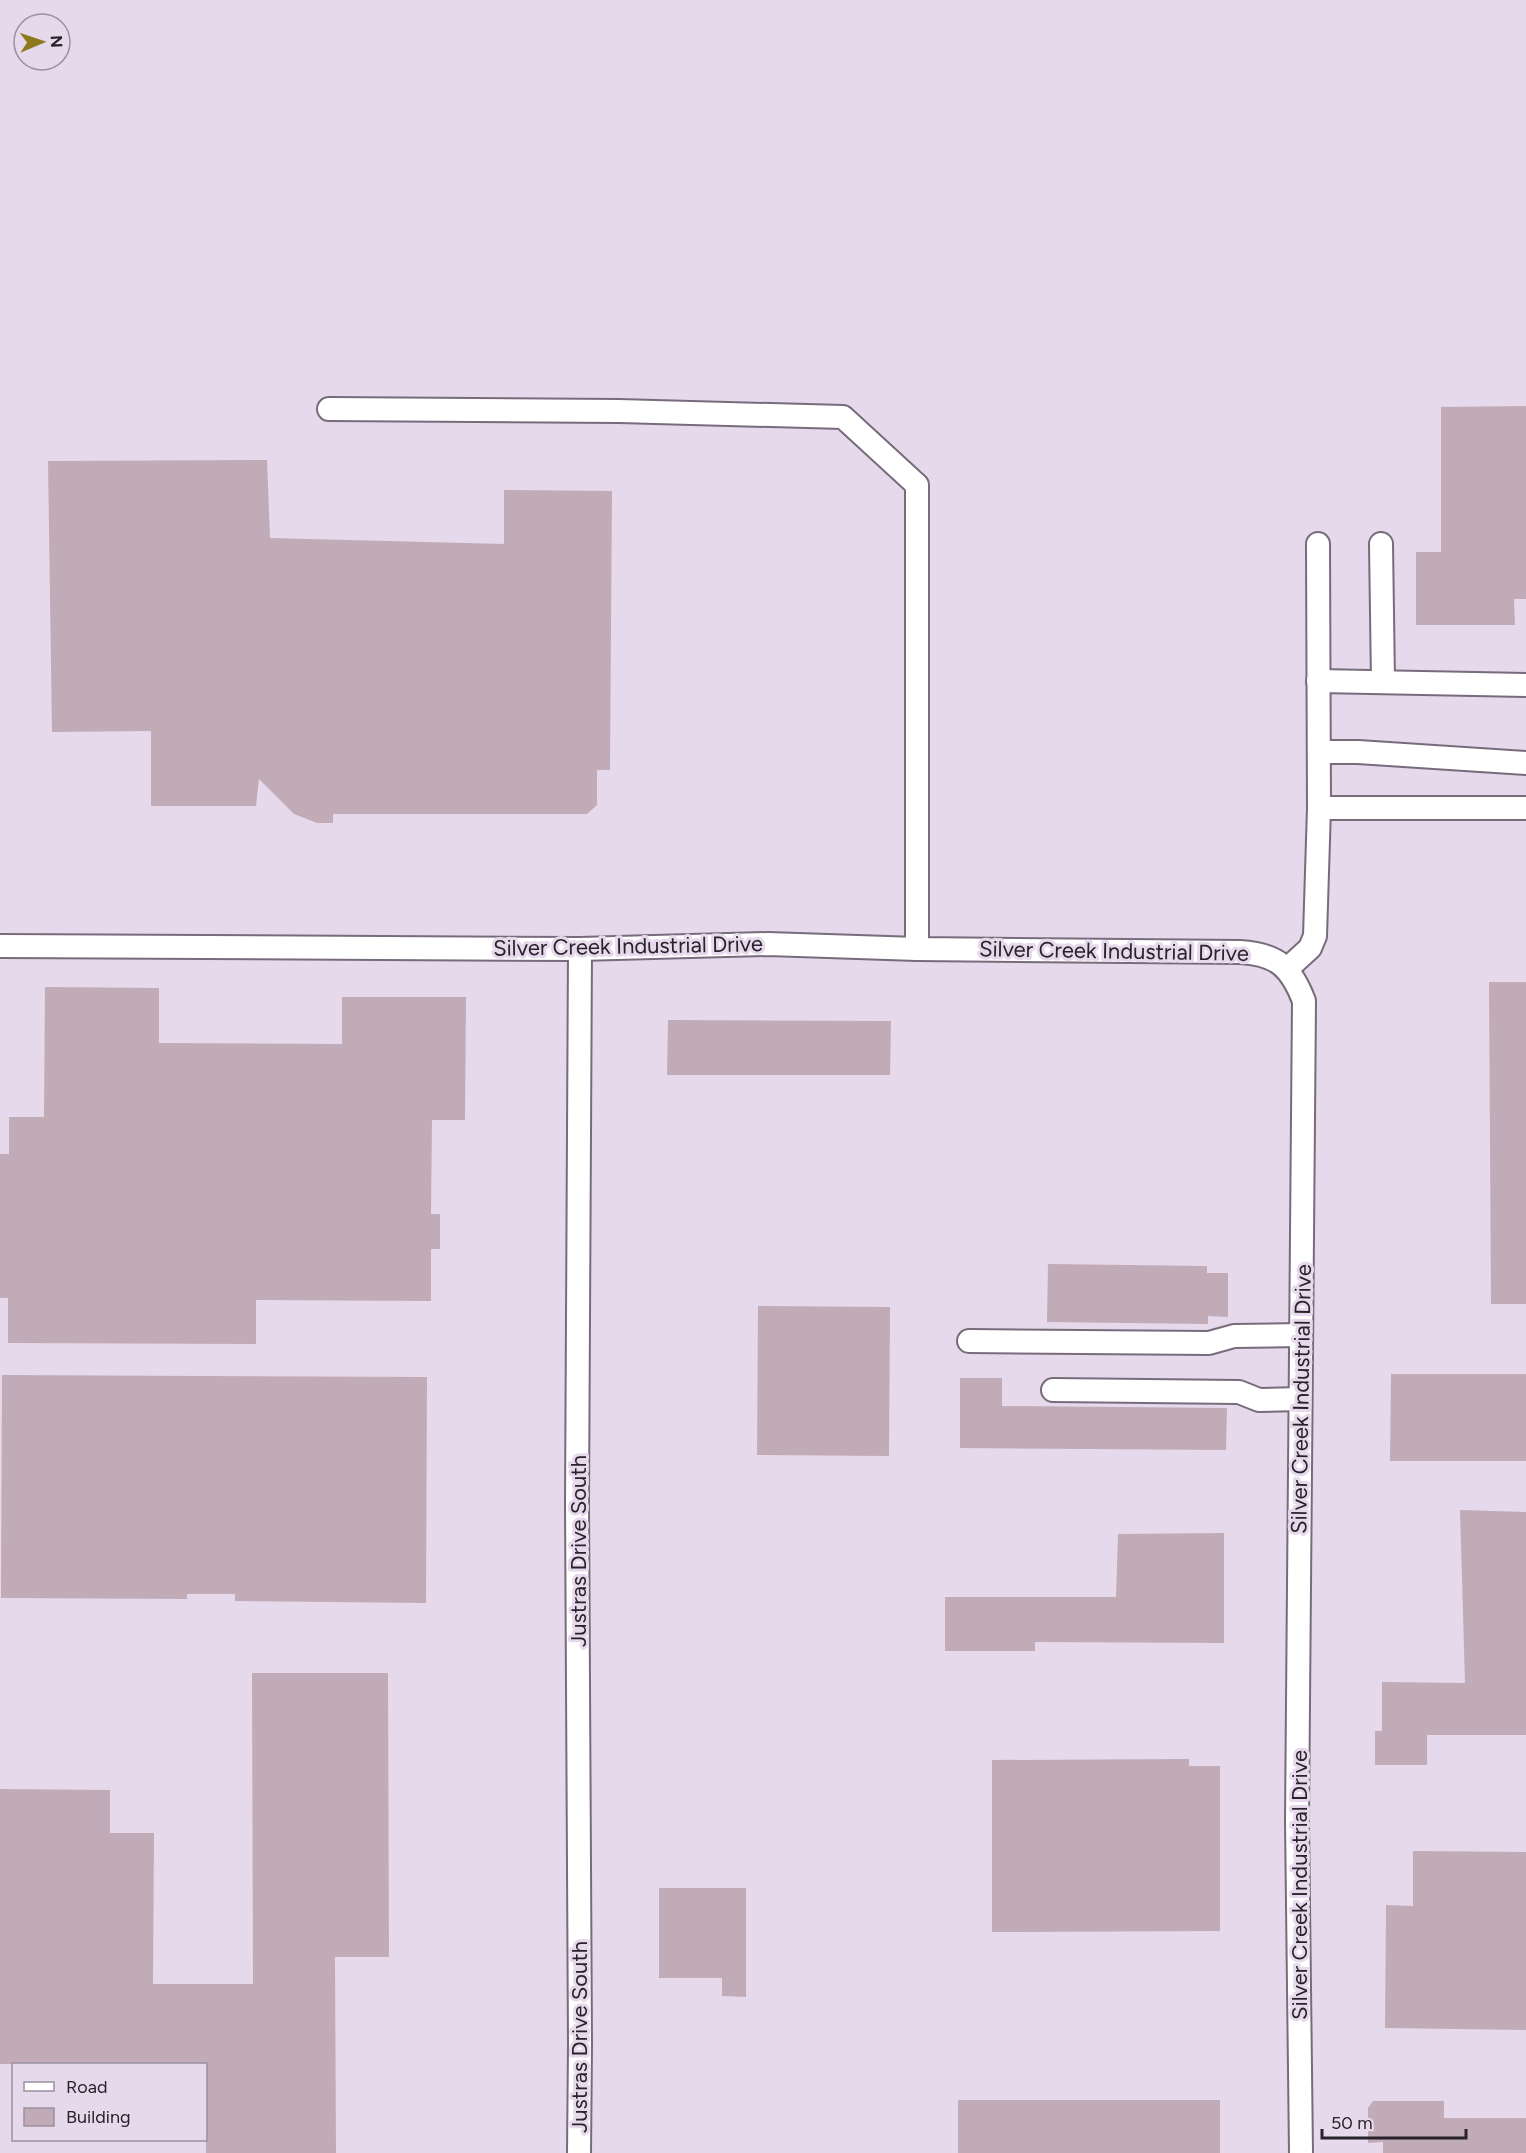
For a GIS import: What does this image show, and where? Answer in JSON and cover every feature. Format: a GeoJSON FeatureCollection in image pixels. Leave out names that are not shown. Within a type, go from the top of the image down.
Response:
{"type":"FeatureCollection","features":[{"type":"Feature","properties":{"kind":"street"},"geometry":{"type":"LineString","coordinates":[[329,409],[619,411],[843,417],[876,447],[917,485],[917,949]]}},
{"type":"Feature","properties":{"kind":"street"},"geometry":{"type":"LineString","coordinates":[[1287,969],[1310,948],[1315,936],[1319,808],[1318,544]]}},
{"type":"Feature","properties":{"kind":"street"},"geometry":{"type":"LineString","coordinates":[[1381,544],[1383,682]]}},
{"type":"Feature","properties":{"kind":"street"},"geometry":{"type":"LineString","coordinates":[[1318,681],[1526,685]]}},
{"type":"Feature","properties":{"kind":"street"},"geometry":{"type":"LineString","coordinates":[[1319,752],[1358,752],[1526,763]]}},
{"type":"Feature","properties":{"kind":"street"},"geometry":{"type":"LineString","coordinates":[[1319,808],[1526,808]]}},
{"type":"Feature","properties":{"kind":"street","name":"Silver Creek Industrial Drive"},"geometry":{"type":"LineString","coordinates":[[0,946],[580,950],[768,944],[917,949],[1240,952],[1259,953],[1275,959],[1287,969],[1297,982],[1304,1001],[1297,1820],[1301,2153]]}},
{"type":"Feature","properties":{"kind":"street","name":"Justras Drive South"},"geometry":{"type":"LineString","coordinates":[[579,2153],[577,1492],[580,950]]}},
{"type":"Feature","properties":{"kind":"street"},"geometry":{"type":"LineString","coordinates":[[969,1341],[1209,1343],[1234,1336],[1301,1335]]}},
{"type":"Feature","properties":{"kind":"street"},"geometry":{"type":"LineString","coordinates":[[1053,1390],[1239,1392],[1259,1400],[1300,1399]]}},
{"type":"Feature","properties":{"kind":"building"},"geometry":{"type":"Polygon","coordinates":[[[1526,406],[1526,599],[1514,599],[1515,625],[1416,625],[1416,552],[1441,552],[1441,407],[1526,406]]]}},
{"type":"Feature","properties":{"kind":"building"},"geometry":{"type":"Polygon","coordinates":[[[267,460],[270,538],[504,544],[504,490],[612,491],[610,770],[597,770],[597,805],[587,814],[333,814],[333,823],[317,823],[294,814],[259,779],[256,806],[151,806],[151,731],[52,732],[48,461],[267,460]]]}},
{"type":"Feature","properties":{"kind":"building"},"geometry":{"type":"Polygon","coordinates":[[[1489,982],[1526,982],[1526,1304],[1491,1304],[1489,982]]]}},
{"type":"Feature","properties":{"kind":"building"},"geometry":{"type":"Polygon","coordinates":[[[45,987],[159,988],[159,1043],[342,1044],[342,997],[466,997],[465,1120],[432,1120],[431,1214],[440,1214],[440,1249],[431,1249],[431,1301],[256,1300],[256,1344],[8,1343],[8,1298],[0,1298],[0,1154],[9,1154],[9,1117],[44,1117],[45,987]]]}},
{"type":"Feature","properties":{"kind":"building"},"geometry":{"type":"Polygon","coordinates":[[[668,1020],[891,1021],[890,1075],[667,1075],[668,1020]]]}},
{"type":"Feature","properties":{"kind":"building"},"geometry":{"type":"Polygon","coordinates":[[[1048,1264],[1207,1266],[1207,1273],[1228,1273],[1228,1317],[1208,1316],[1208,1324],[1047,1322],[1048,1264]]]}},
{"type":"Feature","properties":{"kind":"building"},"geometry":{"type":"Polygon","coordinates":[[[758,1306],[890,1307],[889,1456],[757,1455],[758,1306]]]}},
{"type":"Feature","properties":{"kind":"building"},"geometry":{"type":"Polygon","coordinates":[[[1391,1374],[1526,1374],[1526,1461],[1390,1461],[1391,1374]]]}},
{"type":"Feature","properties":{"kind":"building"},"geometry":{"type":"Polygon","coordinates":[[[2,1375],[427,1377],[426,1603],[235,1601],[235,1594],[187,1594],[187,1599],[1,1598],[2,1375]]]}},
{"type":"Feature","properties":{"kind":"building"},"geometry":{"type":"Polygon","coordinates":[[[960,1378],[1002,1378],[1002,1406],[1227,1408],[1226,1450],[960,1448],[960,1378]]]}},
{"type":"Feature","properties":{"kind":"building"},"geometry":{"type":"Polygon","coordinates":[[[1460,1510],[1526,1512],[1526,1735],[1427,1735],[1427,1765],[1375,1765],[1375,1731],[1382,1731],[1382,1682],[1465,1683],[1460,1510]]]}},
{"type":"Feature","properties":{"kind":"building"},"geometry":{"type":"Polygon","coordinates":[[[1224,1533],[1224,1643],[1035,1642],[1035,1651],[945,1651],[945,1597],[1116,1597],[1118,1534],[1224,1533]]]}},
{"type":"Feature","properties":{"kind":"building"},"geometry":{"type":"Polygon","coordinates":[[[252,1673],[388,1673],[389,1957],[335,1957],[336,2153],[206,2153],[207,2063],[0,2064],[0,1789],[110,1790],[110,1833],[154,1833],[153,1984],[253,1984],[252,1673]]]}},
{"type":"Feature","properties":{"kind":"building"},"geometry":{"type":"Polygon","coordinates":[[[1189,1759],[1189,1766],[1220,1766],[1220,1931],[992,1932],[992,1760],[1189,1759]]]}},
{"type":"Feature","properties":{"kind":"building"},"geometry":{"type":"Polygon","coordinates":[[[1413,1851],[1526,1852],[1526,2030],[1385,2028],[1386,1905],[1413,1906],[1413,1851]]]}},
{"type":"Feature","properties":{"kind":"building"},"geometry":{"type":"Polygon","coordinates":[[[659,1888],[746,1888],[746,1997],[722,1996],[722,1978],[659,1978],[659,1888]]]}},
{"type":"Feature","properties":{"kind":"building"},"geometry":{"type":"Polygon","coordinates":[[[958,2100],[1220,2100],[1220,2153],[958,2153],[958,2100]]]}},
{"type":"Feature","properties":{"kind":"building"},"geometry":{"type":"Polygon","coordinates":[[[1373,2101],[1444,2101],[1444,2118],[1526,2118],[1526,2153],[1383,2153],[1383,2142],[1368,2143],[1368,2108],[1373,2101]]]}}]}
